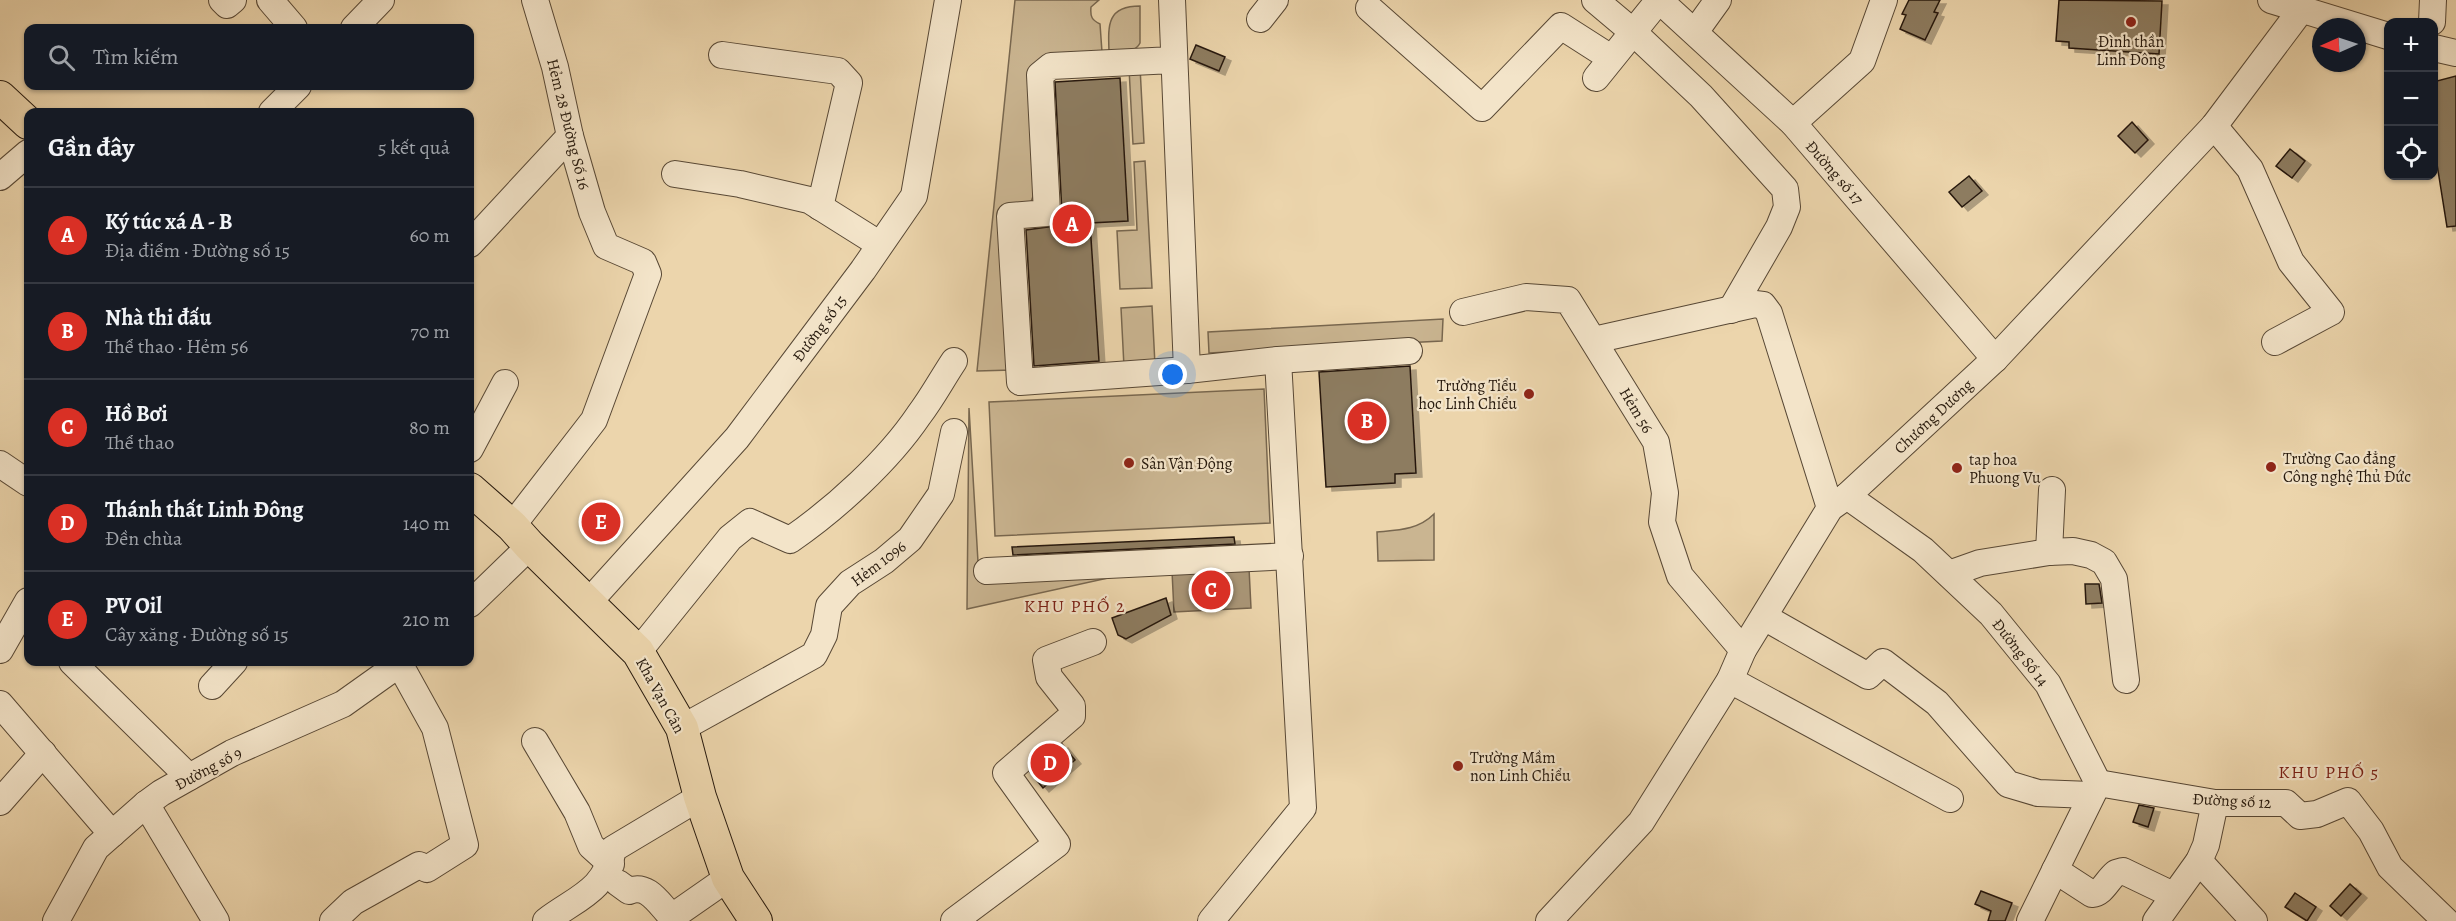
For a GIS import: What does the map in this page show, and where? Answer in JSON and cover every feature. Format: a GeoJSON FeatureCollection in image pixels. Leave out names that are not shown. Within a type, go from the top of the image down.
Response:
{"type":"FeatureCollection","features":[{"type":"Feature","properties":{"kind":"main road"},"geometry":{"type":"LineString","coordinates":[[0,97],[24,119]]}},
{"type":"Feature","properties":{"kind":"main road","name":"Kha Vạn Cân"},"geometry":{"type":"LineString","coordinates":[[474,493],[638,652],[682,728],[700,797],[728,878],[756,921]]}},
{"type":"Feature","properties":{"kind":"street"},"geometry":{"type":"LineString","coordinates":[[222,0],[227,5],[233,0]]}},
{"type":"Feature","properties":{"kind":"street"},"geometry":{"type":"LineString","coordinates":[[270,0],[291,24]]}},
{"type":"Feature","properties":{"kind":"street"},"geometry":{"type":"LineString","coordinates":[[358,24],[381,0]]}},
{"type":"Feature","properties":{"kind":"street","name":"Hẻm 28 Đường Số 16"},"geometry":{"type":"LineString","coordinates":[[521,536],[594,420],[648,274],[643,262],[606,246],[592,212],[570,136],[555,67],[535,0]]}},
{"type":"Feature","properties":{"kind":"street","name":"Đường số 15"},"geometry":{"type":"LineString","coordinates":[[587,604],[737,438],[863,270],[914,196],[948,0]]}},
{"type":"Feature","properties":{"kind":"street"},"geometry":{"type":"LineString","coordinates":[[1172,0],[1187,370]]}},
{"type":"Feature","properties":{"kind":"street"},"geometry":{"type":"LineString","coordinates":[[1595,0],[1701,96],[1785,189],[1787,207],[1779,227],[1731,310]]}},
{"type":"Feature","properties":{"kind":"street"},"geometry":{"type":"LineString","coordinates":[[1369,8],[1482,108],[1561,26],[1604,68],[1659,0]]}},
{"type":"Feature","properties":{"kind":"street","name":"Đường số 17"},"geometry":{"type":"LineString","coordinates":[[1659,0],[1793,123],[1995,359]]}},
{"type":"Feature","properties":{"kind":"street"},"geometry":{"type":"LineString","coordinates":[[1695,32],[1718,0]]}},
{"type":"Feature","properties":{"kind":"street"},"geometry":{"type":"LineString","coordinates":[[1793,123],[1862,61],[1884,0]]}},
{"type":"Feature","properties":{"kind":"street"},"geometry":{"type":"LineString","coordinates":[[2271,0],[2300,5],[2384,35]]}},
{"type":"Feature","properties":{"kind":"street"},"geometry":{"type":"LineString","coordinates":[[2432,18],[2433,0]]}},
{"type":"Feature","properties":{"kind":"street","name":"Chương Dương"},"geometry":{"type":"LineString","coordinates":[[1549,921],[1641,822],[1730,680],[1743,650],[1838,502],[1995,359],[2214,126],[2300,5]]}},
{"type":"Feature","properties":{"kind":"street"},"geometry":{"type":"LineString","coordinates":[[2438,49],[2456,53]]}},
{"type":"Feature","properties":{"kind":"street"},"geometry":{"type":"LineString","coordinates":[[722,55],[838,71],[849,83],[820,207]]}},
{"type":"Feature","properties":{"kind":"street"},"geometry":{"type":"LineString","coordinates":[[1173,60],[1051,66],[1040,75],[1047,213],[1010,216],[1020,382],[1409,351]]}},
{"type":"Feature","properties":{"kind":"street"},"geometry":{"type":"LineString","coordinates":[[276,108],[294,90]]}},
{"type":"Feature","properties":{"kind":"street"},"geometry":{"type":"LineString","coordinates":[[2214,126],[2250,169],[2291,262],[2331,312],[2275,342]]}},
{"type":"Feature","properties":{"kind":"street"},"geometry":{"type":"LineString","coordinates":[[474,240],[570,136]]}},
{"type":"Feature","properties":{"kind":"street"},"geometry":{"type":"LineString","coordinates":[[0,177],[24,156]]}},
{"type":"Feature","properties":{"kind":"street"},"geometry":{"type":"LineString","coordinates":[[675,174],[740,184],[809,200],[879,244]]}},
{"type":"Feature","properties":{"kind":"street","name":"Hẻm 56"},"geometry":{"type":"LineString","coordinates":[[1463,312],[1526,297],[1568,300],[1656,442],[1665,493],[1662,522],[1680,576],[1743,650]]}},
{"type":"Feature","properties":{"kind":"street"},"geometry":{"type":"LineString","coordinates":[[1594,340],[1755,304],[1763,305],[1769,313],[1838,502]]}},
{"type":"Feature","properties":{"kind":"street"},"geometry":{"type":"LineString","coordinates":[[1211,921],[1303,808],[1278,360]]}},
{"type":"Feature","properties":{"kind":"street"},"geometry":{"type":"LineString","coordinates":[[638,652],[730,538],[750,522],[790,540],[846,495],[891,450],[919,416],[954,361]]}},
{"type":"Feature","properties":{"kind":"street"},"geometry":{"type":"LineString","coordinates":[[474,441],[505,383]]}},
{"type":"Feature","properties":{"kind":"street","name":"Hẻm 1096"},"geometry":{"type":"LineString","coordinates":[[682,728],[814,655],[824,635],[829,606],[849,583],[884,561],[910,539],[941,494],[954,432]]}},
{"type":"Feature","properties":{"kind":"street"},"geometry":{"type":"LineString","coordinates":[[0,464],[24,480]]}},
{"type":"Feature","properties":{"kind":"street"},"geometry":{"type":"LineString","coordinates":[[2049,552],[2052,490]]}},
{"type":"Feature","properties":{"kind":"street","name":"Đường Số 14"},"geometry":{"type":"LineString","coordinates":[[1838,502],[1923,550],[1991,614],[2048,684],[2094,789]]}},
{"type":"Feature","properties":{"kind":"street"},"geometry":{"type":"LineString","coordinates":[[474,599],[521,536]]}},
{"type":"Feature","properties":{"kind":"street"},"geometry":{"type":"LineString","coordinates":[[1949,574],[1980,563],[2049,552],[2073,551],[2091,555],[2104,562],[2114,579],[2126,680]]}},
{"type":"Feature","properties":{"kind":"street"},"geometry":{"type":"LineString","coordinates":[[987,571],[1290,556]]}},
{"type":"Feature","properties":{"kind":"street"},"geometry":{"type":"LineString","coordinates":[[0,650],[24,614]]}},
{"type":"Feature","properties":{"kind":"street","name":"Đường số 12"},"geometry":{"type":"LineString","coordinates":[[1764,617],[1868,676],[1883,662],[1936,703],[2008,784],[2038,793],[2094,789],[2215,803],[2286,803],[2300,816],[2318,814],[2348,801],[2371,831],[2390,867],[2446,921]]}},
{"type":"Feature","properties":{"kind":"street"},"geometry":{"type":"LineString","coordinates":[[954,921],[1057,844],[1006,773],[1072,716],[1072,706],[1049,678],[1046,660],[1093,642]]}},
{"type":"Feature","properties":{"kind":"street"},"geometry":{"type":"LineString","coordinates":[[76,666],[189,777]]}},
{"type":"Feature","properties":{"kind":"street"},"geometry":{"type":"LineString","coordinates":[[212,686],[230,666]]}},
{"type":"Feature","properties":{"kind":"street","name":"Đường số 9"},"geometry":{"type":"LineString","coordinates":[[56,921],[96,848],[146,804],[232,753],[343,704],[395,666]]}},
{"type":"Feature","properties":{"kind":"street"},"geometry":{"type":"LineString","coordinates":[[333,921],[353,902],[420,865],[427,869],[465,845],[435,728],[403,666]]}},
{"type":"Feature","properties":{"kind":"street"},"geometry":{"type":"LineString","coordinates":[[1730,680],[1950,799]]}},
{"type":"Feature","properties":{"kind":"street"},"geometry":{"type":"LineString","coordinates":[[0,704],[112,834]]}},
{"type":"Feature","properties":{"kind":"street"},"geometry":{"type":"LineString","coordinates":[[535,741],[578,812],[591,846],[629,891],[638,887],[645,889],[672,917],[728,878]]}},
{"type":"Feature","properties":{"kind":"street"},"geometry":{"type":"LineString","coordinates":[[0,802],[43,753]]}},
{"type":"Feature","properties":{"kind":"street"},"geometry":{"type":"LineString","coordinates":[[2030,921],[2094,789]]}},
{"type":"Feature","properties":{"kind":"street"},"geometry":{"type":"LineString","coordinates":[[614,874],[613,849],[700,797]]}},
{"type":"Feature","properties":{"kind":"street"},"geometry":{"type":"LineString","coordinates":[[2156,921],[2199,861],[2206,845],[2215,803]]}},
{"type":"Feature","properties":{"kind":"street"},"geometry":{"type":"LineString","coordinates":[[146,804],[216,921]]}},
{"type":"Feature","properties":{"kind":"street"},"geometry":{"type":"LineString","coordinates":[[2199,861],[2254,921]]}},
{"type":"Feature","properties":{"kind":"street"},"geometry":{"type":"LineString","coordinates":[[2055,870],[2092,894],[2097,894],[2102,890],[2116,873],[2123,872],[2173,895]]}},
{"type":"Feature","properties":{"kind":"street"},"geometry":{"type":"LineString","coordinates":[[556,918],[614,874]]}},
{"type":"Feature","properties":{"kind":"shaded area"},"geometry":{"type":"Polygon","coordinates":[[[1015,0],[1099,0],[1091,7],[1091,16],[1100,24],[1102,52],[1068,54],[1035,63],[1036,188],[1031,202],[1004,205],[1012,370],[977,371],[1015,0]]]}},
{"type":"Feature","properties":{"kind":"shaded area"},"geometry":{"type":"Polygon","coordinates":[[[1140,6],[1140,43],[1138,47],[1127,51],[1109,51],[1110,25],[1115,13],[1121,9],[1140,6]]]}},
{"type":"Feature","properties":{"kind":"shaded area"},"geometry":{"type":"Polygon","coordinates":[[[1140,67],[1144,143],[1133,144],[1129,68],[1140,67]]]}},
{"type":"Feature","properties":{"kind":"shaded area"},"geometry":{"type":"Polygon","coordinates":[[[1145,161],[1152,288],[1120,289],[1117,231],[1137,230],[1134,162],[1145,161]]]}},
{"type":"Feature","properties":{"kind":"shaded area"},"geometry":{"type":"Polygon","coordinates":[[[1152,306],[1155,365],[1124,367],[1121,308],[1152,306]]]}},
{"type":"Feature","properties":{"kind":"shaded area"},"geometry":{"type":"Polygon","coordinates":[[[1443,319],[1442,341],[1209,353],[1208,332],[1443,319]]]}},
{"type":"Feature","properties":{"kind":"shaded area","name":"Sân Vận Động"},"geometry":{"type":"Polygon","coordinates":[[[1264,389],[1270,523],[995,536],[989,402],[1264,389]]]}},
{"type":"Feature","properties":{"kind":"shaded area"},"geometry":{"type":"Polygon","coordinates":[[[969,408],[979,579],[1158,567],[967,609],[969,408]]]}},
{"type":"Feature","properties":{"kind":"shaded area"},"geometry":{"type":"Polygon","coordinates":[[[1434,514],[1434,560],[1378,561],[1377,532],[1414,526],[1434,514]]]}},
{"type":"Feature","properties":{"kind":"shaded area"},"geometry":{"type":"Polygon","coordinates":[[[1249,568],[1251,608],[1174,612],[1172,571],[1249,568]]]}},
{"type":"Feature","properties":{"kind":"building"},"geometry":{"type":"Polygon","coordinates":[[[1909,0],[1940,0],[1934,12],[1938,13],[1925,40],[1900,29],[1906,15],[1902,14],[1909,0]]]}},
{"type":"Feature","properties":{"kind":"building","name":"Đình thần Linh Đông"},"geometry":{"type":"Polygon","coordinates":[[[2059,0],[2162,1],[2159,54],[2069,48],[2069,42],[2056,41],[2059,0]]]}},
{"type":"Feature","properties":{"kind":"building"},"geometry":{"type":"Polygon","coordinates":[[[1196,45],[1225,57],[1219,71],[1190,59],[1196,45]]]}},
{"type":"Feature","properties":{"kind":"building"},"geometry":{"type":"Polygon","coordinates":[[[2456,76],[2456,226],[2447,227],[2438,170],[2438,81],[2456,76]]]}},
{"type":"Feature","properties":{"kind":"building"},"geometry":{"type":"Polygon","coordinates":[[[1120,78],[1128,221],[1090,223],[1099,361],[1034,366],[1026,230],[1055,226],[1062,213],[1055,82],[1120,78]]]}},
{"type":"Feature","properties":{"kind":"building"},"geometry":{"type":"Polygon","coordinates":[[[2132,122],[2148,140],[2135,153],[2118,136],[2132,122]]]}},
{"type":"Feature","properties":{"kind":"building"},"geometry":{"type":"Polygon","coordinates":[[[2290,149],[2305,161],[2292,178],[2276,166],[2290,149]]]}},
{"type":"Feature","properties":{"kind":"building"},"geometry":{"type":"Polygon","coordinates":[[[1969,176],[1982,191],[1962,207],[1949,192],[1969,176]]]}},
{"type":"Feature","properties":{"kind":"building"},"geometry":{"type":"Polygon","coordinates":[[[1410,366],[1416,473],[1395,474],[1395,483],[1326,487],[1319,372],[1410,366]]]}},
{"type":"Feature","properties":{"kind":"building"},"geometry":{"type":"Polygon","coordinates":[[[1234,537],[1235,544],[1013,555],[1012,547],[1234,537]]]}},
{"type":"Feature","properties":{"kind":"building"},"geometry":{"type":"Polygon","coordinates":[[[2085,584],[2099,584],[2102,603],[2086,604],[2085,584]]]}},
{"type":"Feature","properties":{"kind":"building"},"geometry":{"type":"Polygon","coordinates":[[[1166,598],[1171,615],[1126,639],[1118,635],[1112,618],[1166,598]]]}},
{"type":"Feature","properties":{"kind":"building"},"geometry":{"type":"Polygon","coordinates":[[[1062,744],[1075,760],[1043,788],[1030,772],[1062,744]]]}},
{"type":"Feature","properties":{"kind":"building"},"geometry":{"type":"Polygon","coordinates":[[[2139,805],[2154,808],[2148,827],[2133,822],[2139,805]]]}},
{"type":"Feature","properties":{"kind":"building"},"geometry":{"type":"Polygon","coordinates":[[[2350,884],[2361,894],[2341,916],[2330,906],[2350,884]]]}},
{"type":"Feature","properties":{"kind":"building"},"geometry":{"type":"Polygon","coordinates":[[[1981,891],[2012,903],[2005,921],[1988,921],[1991,911],[1975,904],[1981,891]]]}},
{"type":"Feature","properties":{"kind":"building"},"geometry":{"type":"Polygon","coordinates":[[[2295,893],[2316,907],[2307,921],[2285,907],[2295,893]]]}},
{"type":"Feature","properties":{"kind":"place","name":"Đình thần Linh Đông"},"geometry":{"type":"Point","coordinates":[2131,22]}},
{"type":"Feature","properties":{"kind":"place","name":"Ký túc xá A - B"},"geometry":{"type":"Point","coordinates":[1072,224]}},
{"type":"Feature","properties":{"kind":"place","name":"Trường Tiểu học Linh Chiểu"},"geometry":{"type":"Point","coordinates":[1529,394]}},
{"type":"Feature","properties":{"kind":"place","name":"Nhà thi đấu"},"geometry":{"type":"Point","coordinates":[1367,421]}},
{"type":"Feature","properties":{"kind":"place","name":"Sân Vận Động"},"geometry":{"type":"Point","coordinates":[1129,463]}},
{"type":"Feature","properties":{"kind":"place","name":"Trường Cao đẳng Công nghệ Thủ Đức"},"geometry":{"type":"Point","coordinates":[2271,467]}},
{"type":"Feature","properties":{"kind":"place","name":"tap hoa Phuong Vu"},"geometry":{"type":"Point","coordinates":[1957,468]}},
{"type":"Feature","properties":{"kind":"place","name":"PV Oil"},"geometry":{"type":"Point","coordinates":[601,522]}},
{"type":"Feature","properties":{"kind":"place","name":"Hồ Bơi"},"geometry":{"type":"Point","coordinates":[1211,590]}},
{"type":"Feature","properties":{"kind":"place","name":"Thánh thất Linh Đông"},"geometry":{"type":"Point","coordinates":[1050,763]}},
{"type":"Feature","properties":{"kind":"place","name":"Trường Mầm non Linh Chiểu"},"geometry":{"type":"Point","coordinates":[1458,766]}},
{"type":"Feature","properties":{"kind":"district","name":"KHU PHỐ 2"},"geometry":{"type":"Point","coordinates":[1075,606]}},
{"type":"Feature","properties":{"kind":"district","name":"KHU PHỐ 5"},"geometry":{"type":"Point","coordinates":[2329,772]}}]}
